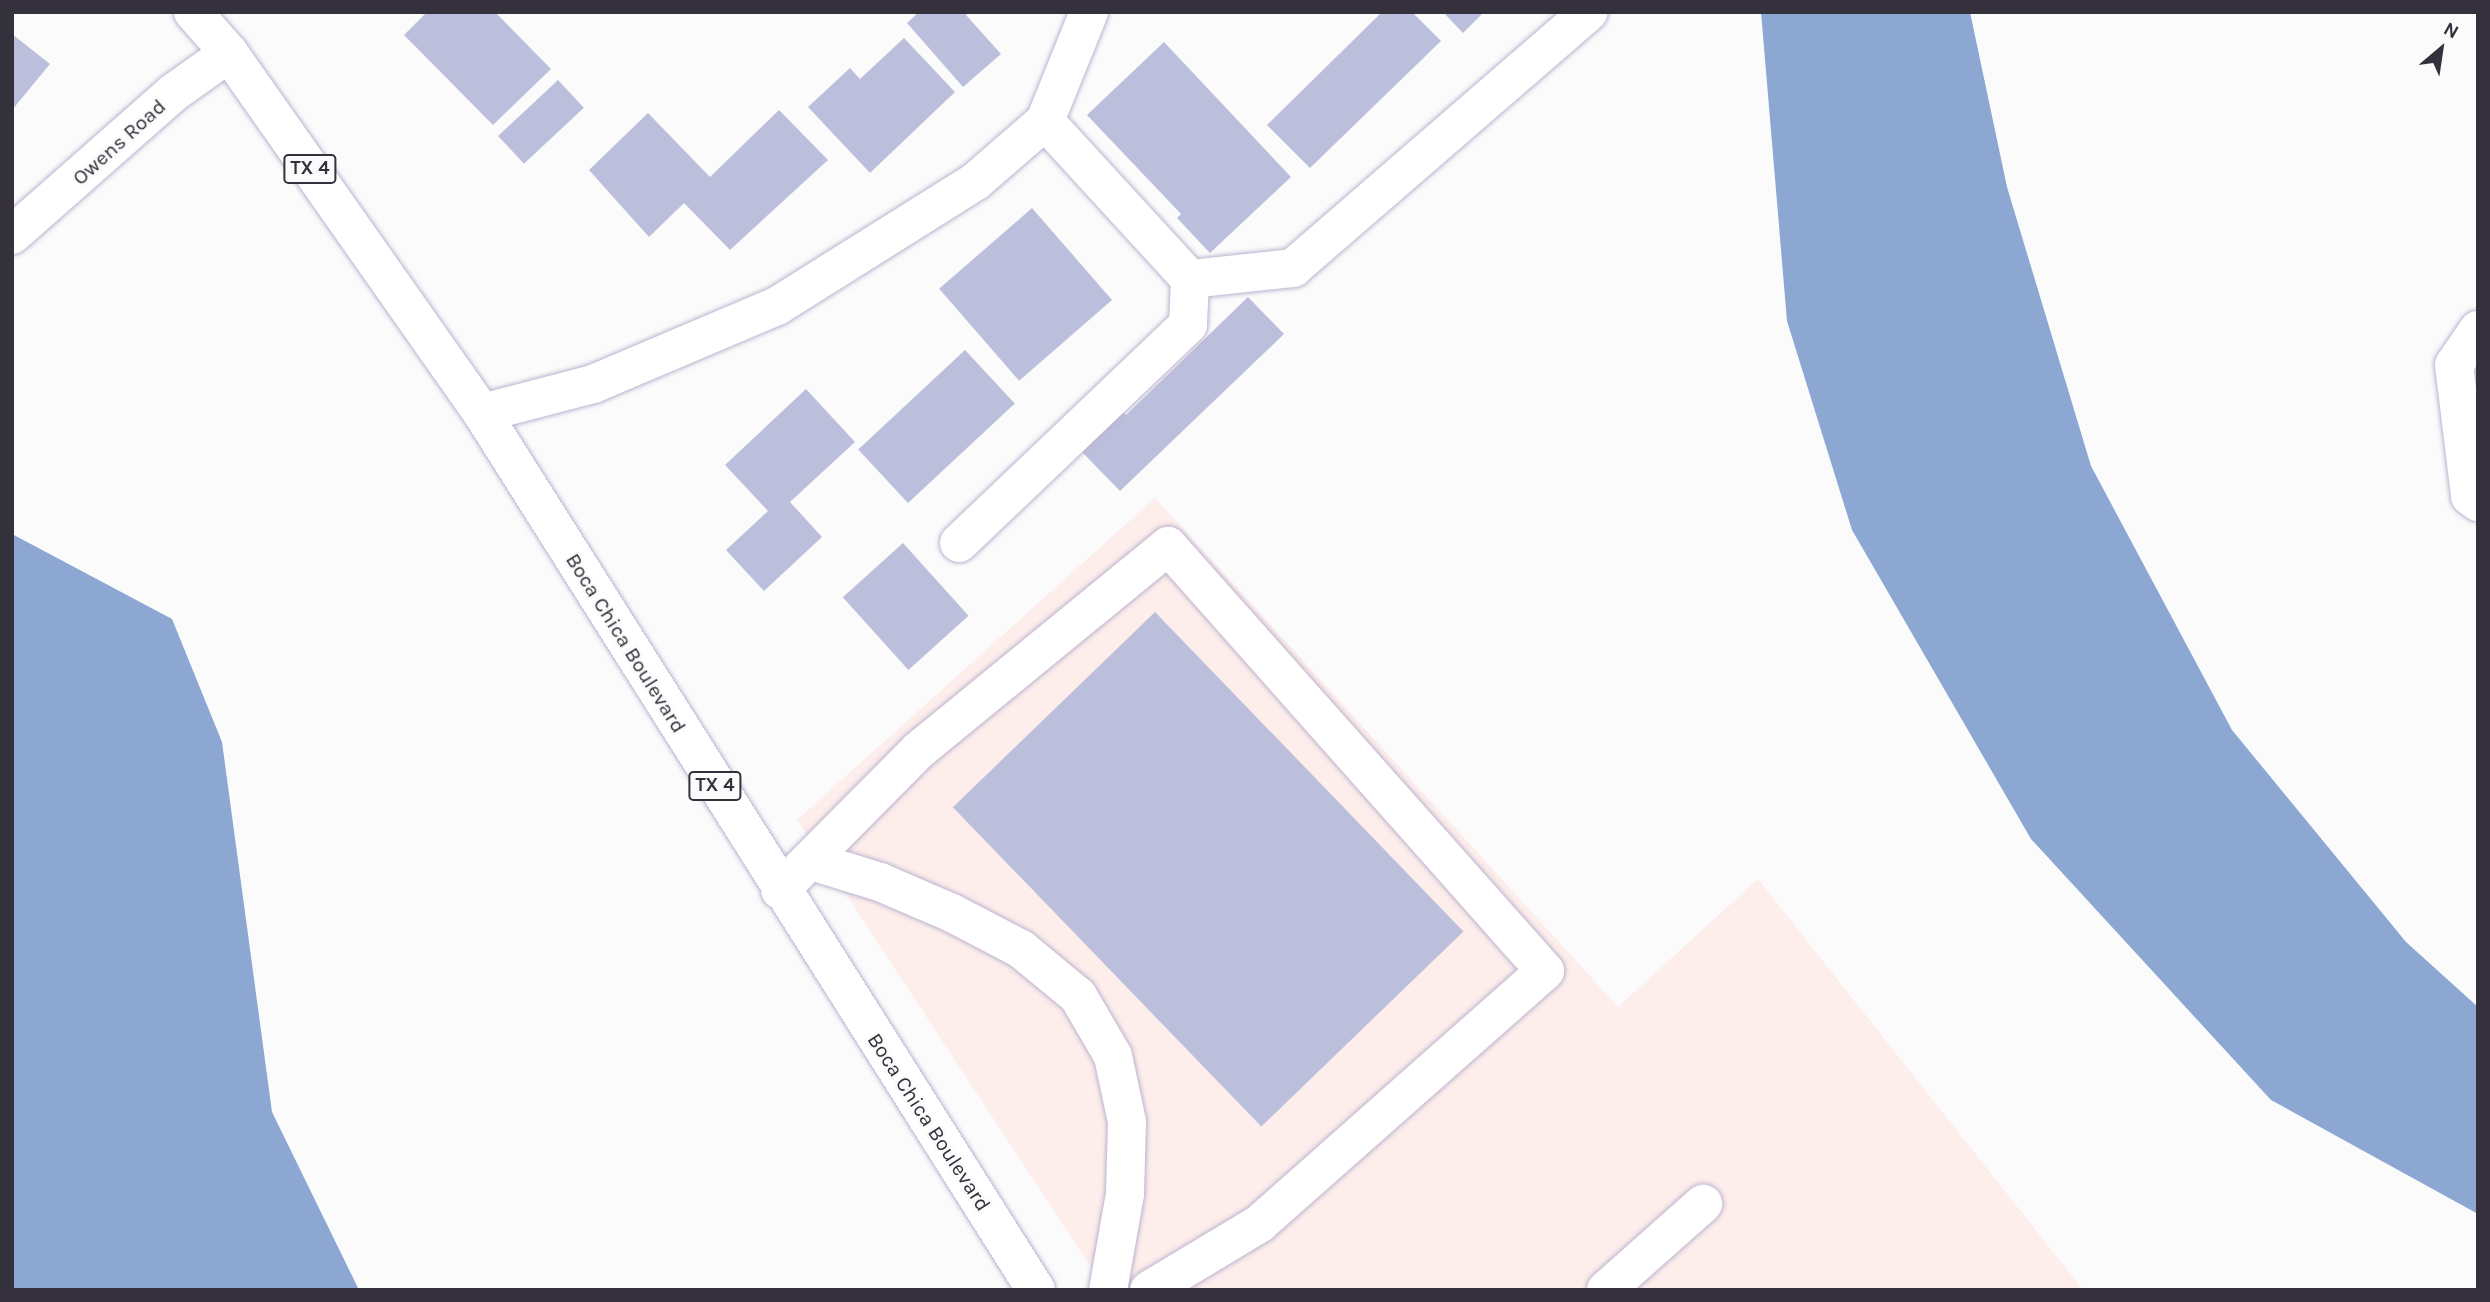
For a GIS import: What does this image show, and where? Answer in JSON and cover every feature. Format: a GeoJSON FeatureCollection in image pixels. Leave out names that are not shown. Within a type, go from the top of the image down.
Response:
{"type":"FeatureCollection","features":[{"type":"Feature","properties":{"kind":"main road","name":"Boca Chica Boulevard"},"geometry":{"type":"LineString","coordinates":[[193,12],[229,53],[482,413],[780,890],[1036,1290]]}},
{"type":"Feature","properties":{"kind":"main road"},"geometry":{"type":"LineString","coordinates":[[482,413],[593,384],[777,306],[976,181],[1045,121],[1089,12]]}},
{"type":"Feature","properties":{"kind":"main road"},"geometry":{"type":"LineString","coordinates":[[1190,279],[1293,268],[1589,12]]}},
{"type":"Feature","properties":{"kind":"main road","name":"Owens Road"},"geometry":{"type":"LineString","coordinates":[[12,234],[173,93],[229,53]]}},
{"type":"Feature","properties":{"kind":"main road"},"geometry":{"type":"LineString","coordinates":[[959,543],[1188,325],[1190,279],[1045,121]]}},
{"type":"Feature","properties":{"kind":"main road"},"geometry":{"type":"LineString","coordinates":[[2478,330],[2454,365],[2469,496],[2478,502]]}},
{"type":"Feature","properties":{"kind":"main road"},"geometry":{"type":"LineString","coordinates":[[780,890],[919,750],[1168,546],[1545,971],[1259,1224],[1149,1290]]}},
{"type":"Feature","properties":{"kind":"main road"},"geometry":{"type":"LineString","coordinates":[[811,861],[880,882],[953,913],[1021,948],[1078,996],[1113,1056],[1127,1122],[1125,1194],[1108,1290]]}},
{"type":"Feature","properties":{"kind":"main road"},"geometry":{"type":"LineString","coordinates":[[1606,1290],[1703,1204]]}},
{"type":"Feature","properties":{"kind":"shaded area"},"geometry":{"type":"Polygon","coordinates":[[[1155,498],[1618,1007],[1758,879],[2083,1290],[1106,1290],[797,820],[1155,498]]]}},
{"type":"Feature","properties":{"kind":"water"},"geometry":{"type":"Polygon","coordinates":[[[1761,12],[1970,12],[2007,187],[2091,466],[2232,730],[2406,942],[2478,1007],[2478,1214],[2271,1100],[2031,839],[1852,530],[1787,321],[1761,12]]]}},
{"type":"Feature","properties":{"kind":"water"},"geometry":{"type":"Polygon","coordinates":[[[12,534],[172,619],[222,742],[272,1112],[359,1290],[12,1290],[12,534]]]}},
{"type":"Feature","properties":{"kind":"building"},"geometry":{"type":"Polygon","coordinates":[[[427,12],[495,12],[551,69],[493,125],[404,35],[427,12]]]}},
{"type":"Feature","properties":{"kind":"building"},"geometry":{"type":"Polygon","coordinates":[[[919,12],[969,12],[966,15],[1001,54],[963,87],[907,23],[919,12]]]}},
{"type":"Feature","properties":{"kind":"building"},"geometry":{"type":"Polygon","coordinates":[[[1382,12],[1412,12],[1441,41],[1310,168],[1267,125],[1382,12]]]}},
{"type":"Feature","properties":{"kind":"building"},"geometry":{"type":"Polygon","coordinates":[[[1443,12],[1484,12],[1463,33],[1443,12]]]}},
{"type":"Feature","properties":{"kind":"building"},"geometry":{"type":"Polygon","coordinates":[[[12,34],[50,64],[12,110],[12,34]]]}},
{"type":"Feature","properties":{"kind":"building"},"geometry":{"type":"Polygon","coordinates":[[[904,38],[955,92],[870,173],[808,107],[850,68],[860,79],[904,38]]]}},
{"type":"Feature","properties":{"kind":"building"},"geometry":{"type":"Polygon","coordinates":[[[1164,42],[1291,177],[1210,253],[1177,218],[1181,214],[1087,115],[1164,42]]]}},
{"type":"Feature","properties":{"kind":"building"},"geometry":{"type":"Polygon","coordinates":[[[558,80],[584,108],[524,164],[498,136],[558,80]]]}},
{"type":"Feature","properties":{"kind":"building"},"geometry":{"type":"Polygon","coordinates":[[[779,110],[828,160],[730,250],[684,203],[649,237],[589,170],[648,113],[710,177],[779,110]]]}},
{"type":"Feature","properties":{"kind":"building"},"geometry":{"type":"Polygon","coordinates":[[[1032,208],[1112,300],[1019,381],[939,289],[1032,208]]]}},
{"type":"Feature","properties":{"kind":"building"},"geometry":{"type":"Polygon","coordinates":[[[1248,297],[1284,334],[1120,491],[1080,450],[1121,410],[1126,415],[1248,297]]]}},
{"type":"Feature","properties":{"kind":"building"},"geometry":{"type":"Polygon","coordinates":[[[965,350],[1015,403],[908,503],[858,450],[965,350]]]}},
{"type":"Feature","properties":{"kind":"building"},"geometry":{"type":"Polygon","coordinates":[[[806,389],[855,442],[790,502],[822,537],[764,591],[726,550],[768,511],[725,465],[806,389]]]}},
{"type":"Feature","properties":{"kind":"building"},"geometry":{"type":"Polygon","coordinates":[[[903,543],[969,616],[908,670],[843,597],[903,543]]]}},
{"type":"Feature","properties":{"kind":"building"},"geometry":{"type":"Polygon","coordinates":[[[1155,612],[1463,931],[1261,1127],[953,807],[1155,612]]]}}]}
